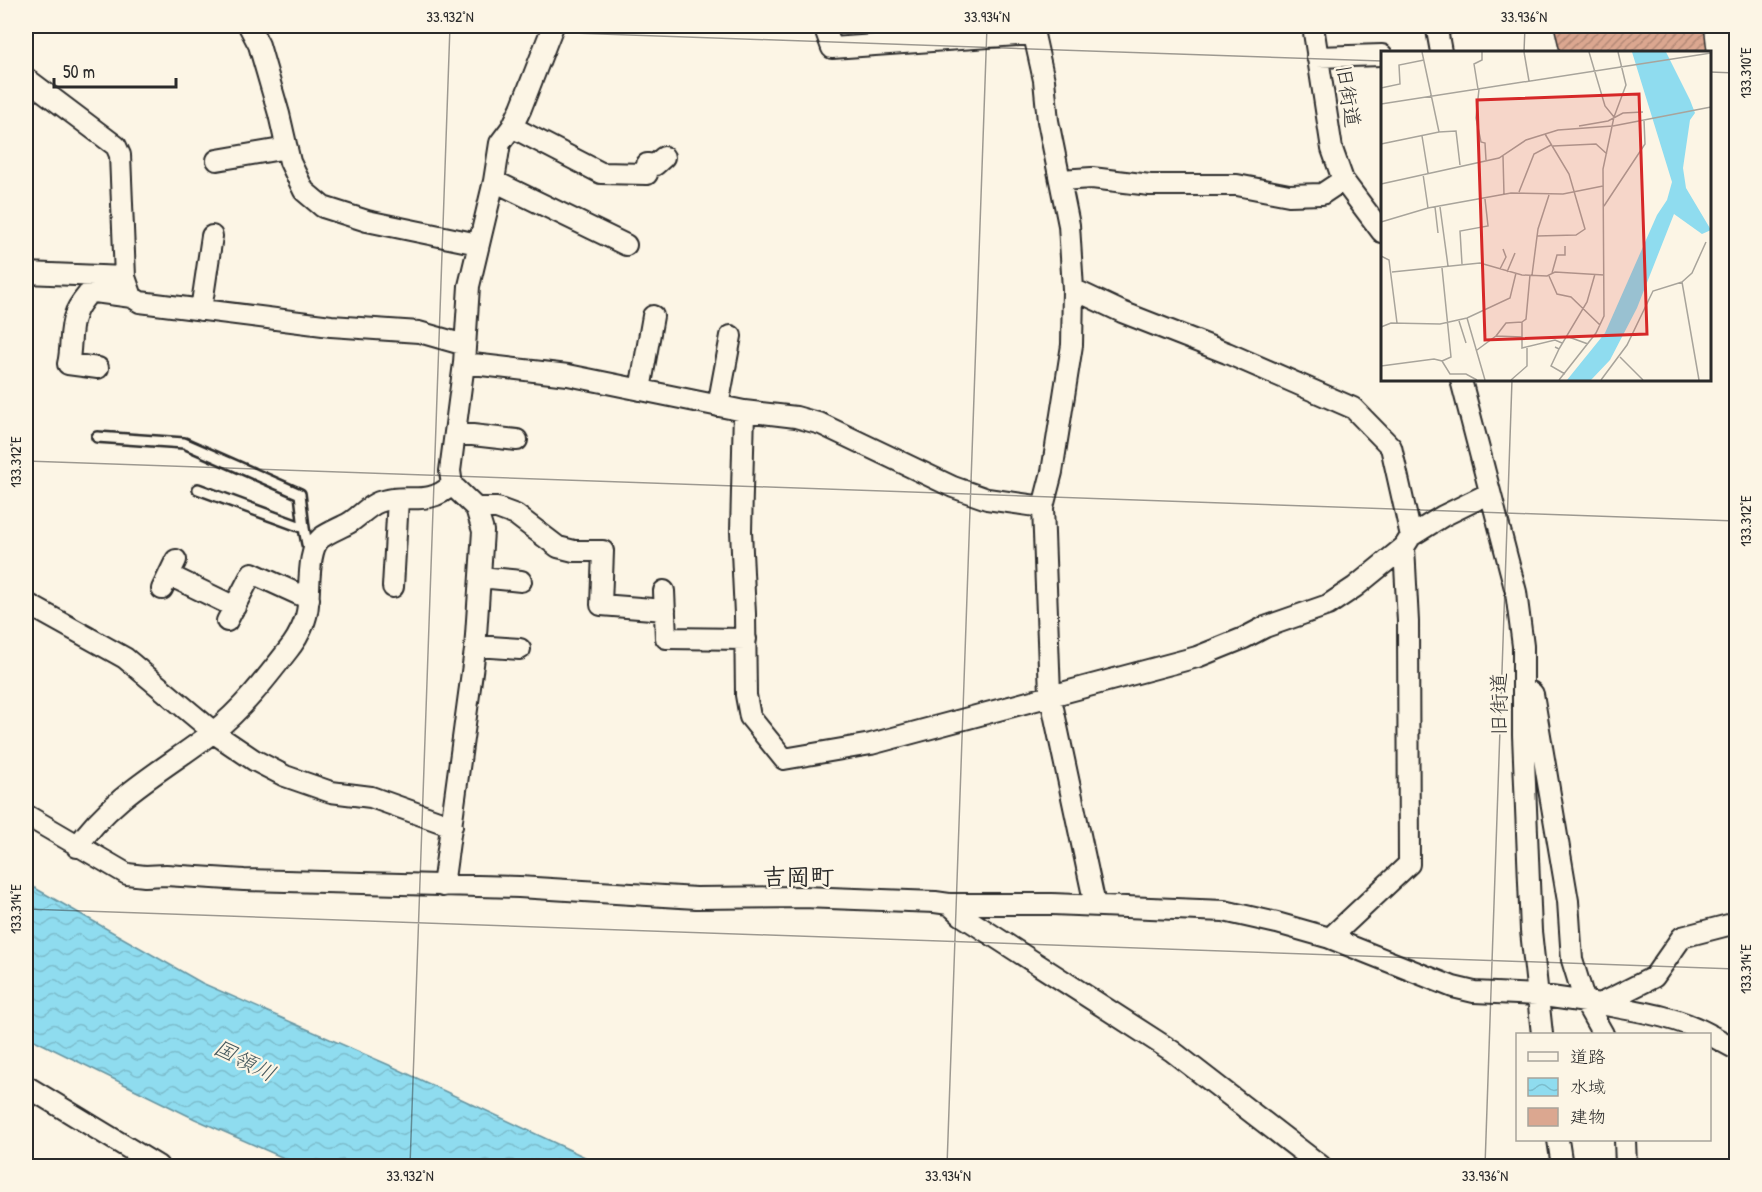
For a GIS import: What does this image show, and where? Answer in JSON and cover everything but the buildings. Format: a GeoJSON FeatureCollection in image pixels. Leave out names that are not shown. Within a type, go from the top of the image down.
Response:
{"type":"FeatureCollection","features":[{"type":"Feature","properties":{"kind":"street"},"geometry":{"type":"LineString","coordinates":[[249,26],[259,45],[288,152],[304,191],[323,207],[367,221],[478,244]]}},
{"type":"Feature","properties":{"kind":"street"},"geometry":{"type":"LineString","coordinates":[[443,886],[476,646],[483,531],[476,508],[452,484],[450,471],[464,354],[469,286],[494,181],[500,143],[512,127],[521,108],[553,26]]}},
{"type":"Feature","properties":{"kind":"street"},"geometry":{"type":"LineString","coordinates":[[824,26],[831,48],[956,32],[1032,30],[1044,80],[1048,121],[1070,225],[1073,289],[1072,345],[1052,472],[1043,507],[1050,694],[1095,905]]}},
{"type":"Feature","properties":{"kind":"street","name":"旧街道"},"geometry":{"type":"LineString","coordinates":[[1313,26],[1332,149],[1343,180],[1381,229]]}},
{"type":"Feature","properties":{"kind":"street"},"geometry":{"type":"LineString","coordinates":[[1441,51],[1437,30],[1443,26]]}},
{"type":"Feature","properties":{"kind":"street"},"geometry":{"type":"LineString","coordinates":[[1317,57],[1381,55]]}},
{"type":"Feature","properties":{"kind":"street"},"geometry":{"type":"LineString","coordinates":[[26,84],[116,146],[120,155],[125,277],[132,297]]}},
{"type":"Feature","properties":{"kind":"street"},"geometry":{"type":"LineString","coordinates":[[512,127],[601,173],[647,174],[647,164],[655,165],[664,157]]}},
{"type":"Feature","properties":{"kind":"street"},"geometry":{"type":"LineString","coordinates":[[219,165],[288,152]]}},
{"type":"Feature","properties":{"kind":"street"},"geometry":{"type":"LineString","coordinates":[[1060,180],[1092,177],[1150,185],[1237,185],[1289,195],[1322,194],[1343,180]]}},
{"type":"Feature","properties":{"kind":"street"},"geometry":{"type":"LineString","coordinates":[[494,181],[626,245]]}},
{"type":"Feature","properties":{"kind":"street"},"geometry":{"type":"LineString","coordinates":[[201,310],[213,236]]}},
{"type":"Feature","properties":{"kind":"street"},"geometry":{"type":"LineString","coordinates":[[26,273],[125,277]]}},
{"type":"Feature","properties":{"kind":"street"},"geometry":{"type":"LineString","coordinates":[[1073,289],[1122,312],[1227,353],[1353,408],[1391,447],[1407,542],[1409,864],[1330,938]]}},
{"type":"Feature","properties":{"kind":"street"},"geometry":{"type":"LineString","coordinates":[[98,368],[68,364],[80,330],[74,317],[88,294],[95,292],[132,297],[140,302],[331,327],[419,332],[464,354],[744,411],[795,417],[820,424],[953,487],[987,499],[1043,507]]}},
{"type":"Feature","properties":{"kind":"street"},"geometry":{"type":"LineString","coordinates":[[640,390],[653,316]]}},
{"type":"Feature","properties":{"kind":"street"},"geometry":{"type":"LineString","coordinates":[[718,406],[731,336]]}},
{"type":"Feature","properties":{"kind":"street","name":"旧街道"},"geometry":{"type":"LineString","coordinates":[[1461,381],[1516,592],[1523,646],[1523,735],[1531,931],[1542,1033]]}},
{"type":"Feature","properties":{"kind":"street"},"geometry":{"type":"LineString","coordinates":[[744,411],[741,531],[746,695],[750,717],[784,759],[871,744],[1050,694],[1197,657],[1265,627],[1328,605],[1355,587],[1407,542],[1443,516],[1490,494]]}},
{"type":"Feature","properties":{"kind":"street"},"geometry":{"type":"LineString","coordinates":[[455,433],[517,440]]}},
{"type":"Feature","properties":{"kind":"street"},"geometry":{"type":"LineString","coordinates":[[77,847],[90,827],[139,783],[214,731],[252,694],[294,642],[307,614],[313,550],[320,539],[351,522],[377,503],[398,499],[428,498],[444,492],[452,484]]}},
{"type":"Feature","properties":{"kind":"street"},"geometry":{"type":"LineString","coordinates":[[393,587],[398,499]]}},
{"type":"Feature","properties":{"kind":"street"},"geometry":{"type":"LineString","coordinates":[[476,508],[497,508],[516,514],[558,547],[573,551],[603,551],[601,605],[664,601],[666,638],[746,639]]}},
{"type":"Feature","properties":{"kind":"street"},"geometry":{"type":"LineString","coordinates":[[169,575],[231,614],[252,573],[309,599]]}},
{"type":"Feature","properties":{"kind":"street"},"geometry":{"type":"LineString","coordinates":[[480,577],[521,580]]}},
{"type":"Feature","properties":{"kind":"street"},"geometry":{"type":"LineString","coordinates":[[26,603],[125,658],[214,731],[254,760],[285,776],[331,792],[371,797],[452,826]]}},
{"type":"Feature","properties":{"kind":"street"},"geometry":{"type":"LineString","coordinates":[[476,646],[520,649]]}},
{"type":"Feature","properties":{"kind":"street"},"geometry":{"type":"LineString","coordinates":[[1524,687],[1533,694],[1566,890],[1572,960],[1593,1003],[1602,1033]]}},
{"type":"Feature","properties":{"kind":"street"},"geometry":{"type":"LineString","coordinates":[[26,816],[127,874],[145,876],[519,887],[696,898],[803,897],[949,904],[1095,905],[1224,911],[1330,938],[1453,987],[1474,992],[1537,995],[1593,1003],[1666,1017],[1690,1024],[1706,1033]]}},
{"type":"Feature","properties":{"kind":"street"},"geometry":{"type":"LineString","coordinates":[[949,904],[961,915],[1172,1051],[1321,1167]]}},
{"type":"Feature","properties":{"kind":"street"},"geometry":{"type":"LineString","coordinates":[[1593,1003],[1654,977],[1682,937],[1737,923]]}},
{"type":"Feature","properties":{"kind":"street"},"geometry":{"type":"LineString","coordinates":[[1711,1036],[1737,1049]]}},
{"type":"Feature","properties":{"kind":"street"},"geometry":{"type":"LineString","coordinates":[[26,1086],[158,1167]]}},
{"type":"Feature","properties":{"kind":"street"},"geometry":{"type":"LineString","coordinates":[[1558,1141],[1562,1167]]}},
{"type":"Feature","properties":{"kind":"street"},"geometry":{"type":"LineString","coordinates":[[1625,1141],[1626,1167]]}},
{"type":"Feature","properties":{"kind":"lane"},"geometry":{"type":"LineString","coordinates":[[97,437],[184,443],[300,495],[307,544],[313,550]]}},
{"type":"Feature","properties":{"kind":"lane"},"geometry":{"type":"LineString","coordinates":[[198,489],[304,528]]}},
{"type":"Feature","properties":{"kind":"water","name":"国領川"},"geometry":{"type":"Polygon","coordinates":[[[26,883],[202,983],[389,1065],[604,1166],[302,1166],[195,1119],[26,1036],[26,883]]]}},
{"type":"Feature","properties":{"kind":"district","name":"吉岡町"},"geometry":{"type":"Point","coordinates":[798,877]}}]}
